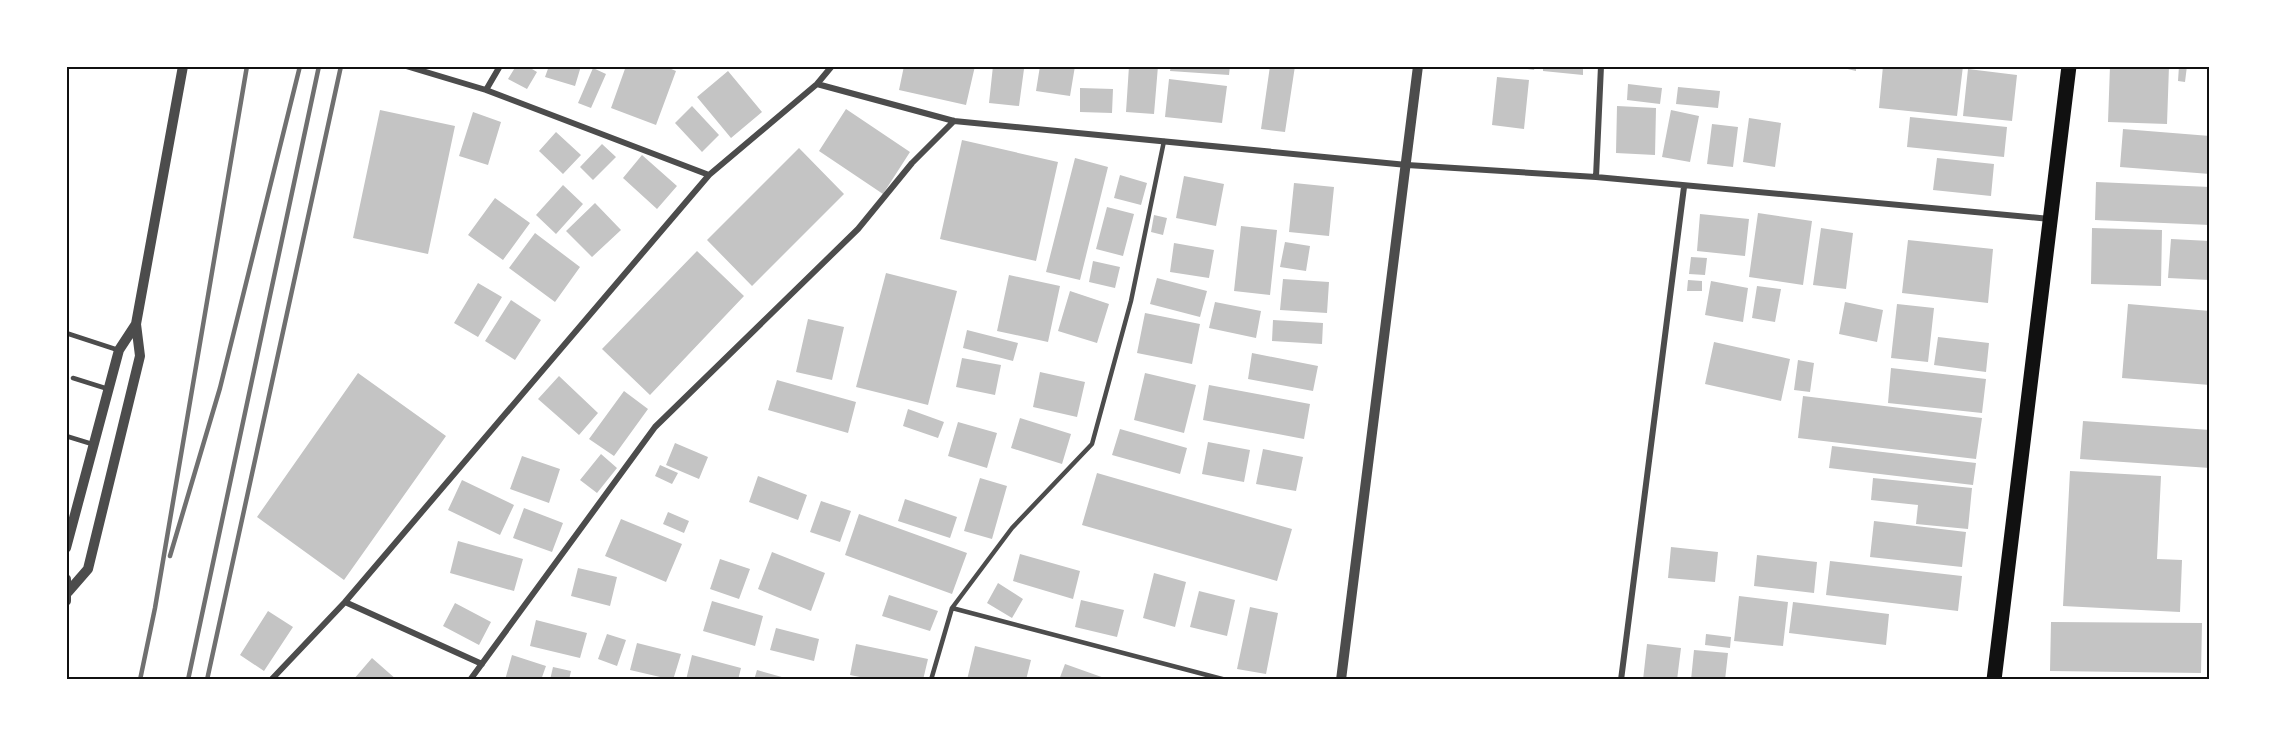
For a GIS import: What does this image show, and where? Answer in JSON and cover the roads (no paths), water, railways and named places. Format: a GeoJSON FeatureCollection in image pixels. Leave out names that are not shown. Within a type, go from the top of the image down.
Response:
{"type":"FeatureCollection","features":[{"type":"Feature","properties":{"kind":"main road"},"geometry":{"type":"LineString","coordinates":[[1994,680],[2069,66]]}},
{"type":"Feature","properties":{"kind":"street"},"geometry":{"type":"LineString","coordinates":[[67,596],[88,569],[140,356],[136,324],[183,66]]}},
{"type":"Feature","properties":{"kind":"street"},"geometry":{"type":"LineString","coordinates":[[406,66],[486,90],[709,175]]}},
{"type":"Feature","properties":{"kind":"street"},"geometry":{"type":"LineString","coordinates":[[486,90],[500,66]]}},
{"type":"Feature","properties":{"kind":"street"},"geometry":{"type":"LineString","coordinates":[[271,680],[345,602],[709,175],[817,84],[832,66]]}},
{"type":"Feature","properties":{"kind":"street"},"geometry":{"type":"LineString","coordinates":[[1341,680],[1418,66]]}},
{"type":"Feature","properties":{"kind":"street"},"geometry":{"type":"LineString","coordinates":[[1596,177],[1601,66]]}},
{"type":"Feature","properties":{"kind":"street"},"geometry":{"type":"LineString","coordinates":[[817,84],[954,121],[1407,165],[1596,177],[1683,187],[2050,219]]}},
{"type":"Feature","properties":{"kind":"street"},"geometry":{"type":"LineString","coordinates":[[470,680],[654,427],[858,229],[912,163],[954,121]]}},
{"type":"Feature","properties":{"kind":"street"},"geometry":{"type":"LineString","coordinates":[[1621,680],[1683,187]]}},
{"type":"Feature","properties":{"kind":"street"},"geometry":{"type":"LineString","coordinates":[[66,548],[67,533],[110,390],[119,350],[136,324]]}},
{"type":"Feature","properties":{"kind":"street"},"geometry":{"type":"LineString","coordinates":[[66,579],[67,596]]}},
{"type":"Feature","properties":{"kind":"street"},"geometry":{"type":"LineString","coordinates":[[345,602],[482,664]]}},
{"type":"Feature","properties":{"kind":"lane"},"geometry":{"type":"LineString","coordinates":[[931,680],[952,608],[1012,528],[1092,444],[1131,301],[1164,141]]}},
{"type":"Feature","properties":{"kind":"lane"},"geometry":{"type":"LineString","coordinates":[[66,333],[119,350]]}},
{"type":"Feature","properties":{"kind":"lane"},"geometry":{"type":"LineString","coordinates":[[73,378],[110,390]]}},
{"type":"Feature","properties":{"kind":"lane"},"geometry":{"type":"LineString","coordinates":[[66,435],[92,445]]}},
{"type":"Feature","properties":{"kind":"lane"},"geometry":{"type":"LineString","coordinates":[[952,608],[1226,680]]}},
{"type":"Feature","properties":{"kind":"railway"},"geometry":{"type":"LineString","coordinates":[[140,680],[155,608],[247,66]]}},
{"type":"Feature","properties":{"kind":"railway"},"geometry":{"type":"LineString","coordinates":[[170,556],[220,388],[300,66]]}},
{"type":"Feature","properties":{"kind":"railway"},"geometry":{"type":"LineString","coordinates":[[188,680],[319,66]]}},
{"type":"Feature","properties":{"kind":"railway"},"geometry":{"type":"LineString","coordinates":[[207,680],[341,66]]}}]}
